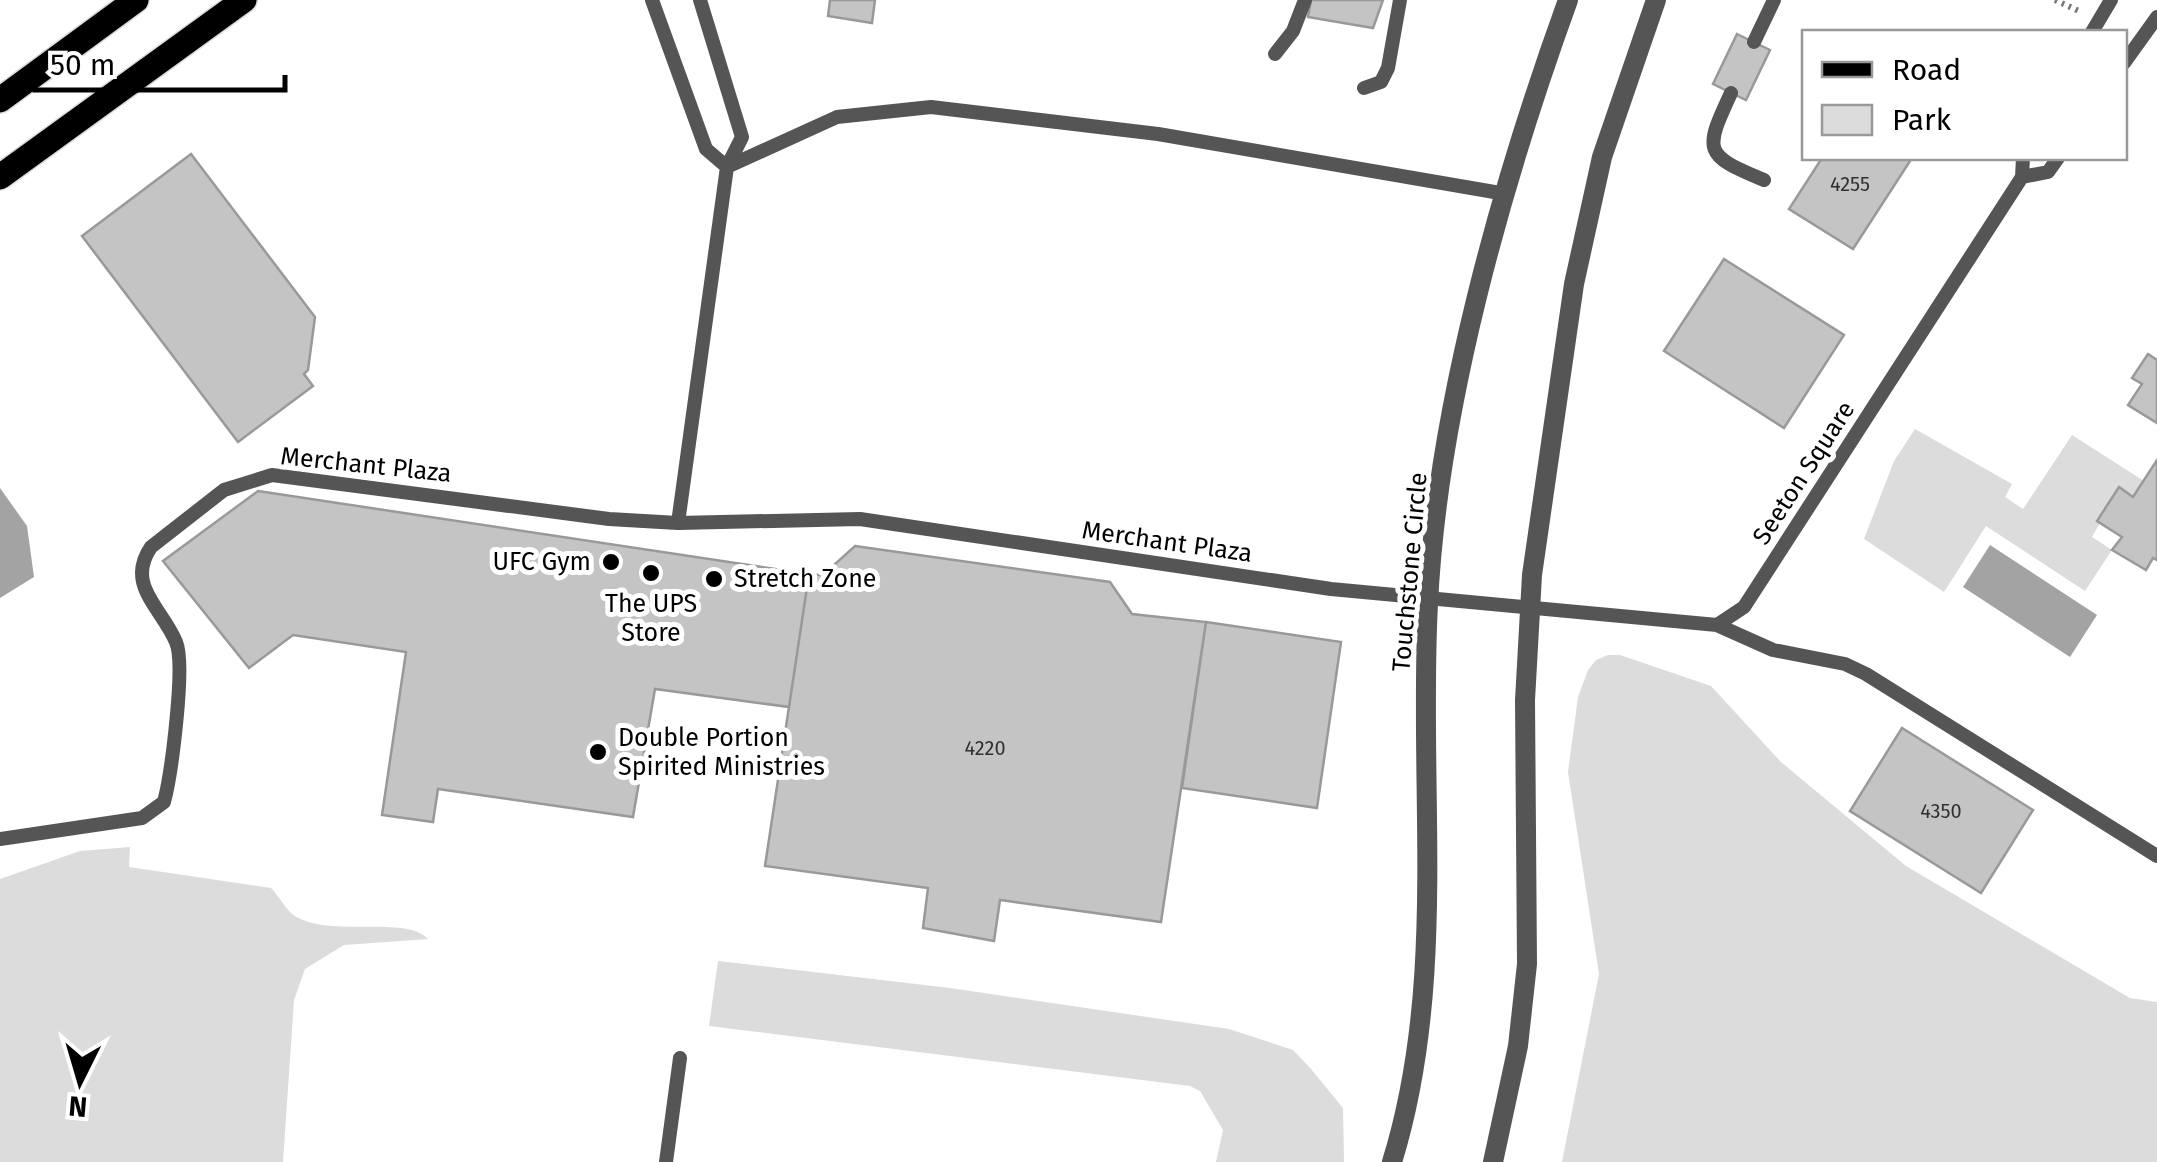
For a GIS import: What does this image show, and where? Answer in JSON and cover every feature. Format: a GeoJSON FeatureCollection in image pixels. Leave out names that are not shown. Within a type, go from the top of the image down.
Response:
{"type":"FeatureCollection","features":[{"type":"Feature","properties":{"kind":"main road"},"geometry":{"type":"LineString","coordinates":[[0,100],[136,0]]}},
{"type":"Feature","properties":{"kind":"main road"},"geometry":{"type":"LineString","coordinates":[[0,178],[244,0]]}},
{"type":"Feature","properties":{"kind":"street","name":"Touchstone Circle"},"geometry":{"type":"LineString","coordinates":[[1392,1162],[1412,1068],[1428,936],[1424,696],[1428,599],[1444,464],[1506,194],[1568,0]]}},
{"type":"Feature","properties":{"kind":"street"},"geometry":{"type":"LineString","coordinates":[[1493,1162],[1518,1046],[1528,964],[1525,700],[1530,610],[1574,284],[1602,157],[1656,0]]}},
{"type":"Feature","properties":{"kind":"lane"},"geometry":{"type":"LineString","coordinates":[[652,0],[706,149],[727,167]]}},
{"type":"Feature","properties":{"kind":"lane"},"geometry":{"type":"LineString","coordinates":[[678,523],[727,167],[742,137],[700,0]]}},
{"type":"Feature","properties":{"kind":"lane"},"geometry":{"type":"LineString","coordinates":[[1275,54],[1293,31],[1305,0]]}},
{"type":"Feature","properties":{"kind":"lane"},"geometry":{"type":"LineString","coordinates":[[1364,88],[1380,82],[1388,68],[1400,0]]}},
{"type":"Feature","properties":{"kind":"lane"},"geometry":{"type":"LineString","coordinates":[[1754,42],[1774,0]]}},
{"type":"Feature","properties":{"kind":"lane"},"geometry":{"type":"LineString","coordinates":[[2093,30],[2110,0]]}},
{"type":"Feature","properties":{"kind":"lane"},"geometry":{"type":"LineString","coordinates":[[2127,59],[2157,17]]}},
{"type":"Feature","properties":{"kind":"lane"},"geometry":{"type":"LineString","coordinates":[[1731,93],[1711,136],[1712,150],[1719,160],[1764,180]]}},
{"type":"Feature","properties":{"kind":"lane"},"geometry":{"type":"LineString","coordinates":[[727,167],[837,117],[931,107],[1158,134],[1506,194]]}},
{"type":"Feature","properties":{"kind":"lane"},"geometry":{"type":"LineString","coordinates":[[2022,160],[2022,177]]}},
{"type":"Feature","properties":{"kind":"lane","name":"Seeton Square"},"geometry":{"type":"LineString","coordinates":[[1717,625],[1744,607],[2022,177],[2048,172],[2057,160]]}},
{"type":"Feature","properties":{"kind":"lane","name":"Merchant Plaza"},"geometry":{"type":"LineString","coordinates":[[0,839],[142,818],[164,802],[181,666],[176,642],[145,594],[140,576],[143,558],[151,547],[240,482],[272,475],[609,519],[678,523],[860,519],[1331,589],[1530,610]]}},
{"type":"Feature","properties":{"kind":"lane"},"geometry":{"type":"LineString","coordinates":[[1530,610],[1717,625],[1773,650],[1845,664],[2157,856]]}},
{"type":"Feature","properties":{"kind":"lane"},"geometry":{"type":"LineString","coordinates":[[666,1162],[680,1058]]}},
{"type":"Feature","properties":{"kind":"path"},"geometry":{"type":"LineString","coordinates":[[2055,0],[2057,5],[2066,3]]}},
{"type":"Feature","properties":{"kind":"green space"},"geometry":{"type":"Polygon","coordinates":[[[1915,429],[2012,484],[2005,497],[2023,509],[2072,435],[2144,481],[2133,497],[2120,488],[2092,537],[2112,550],[2085,591],[1986,526],[1944,592],[1864,539],[1894,461],[1915,429]]]}},
{"type":"Feature","properties":{"kind":"green space"},"geometry":{"type":"Polygon","coordinates":[[[1620,655],[1711,686],[1781,762],[1906,866],[2130,998],[2157,1002],[2157,1162],[1562,1162],[1599,974],[1568,772],[1578,697],[1588,670],[1596,660],[1620,655]]]}},
{"type":"Feature","properties":{"kind":"green space"},"geometry":{"type":"Polygon","coordinates":[[[130,847],[129,867],[271,888],[291,913],[305,921],[402,928],[428,939],[344,945],[305,969],[294,1000],[283,1162],[0,1162],[0,879],[80,851],[130,847]]]}},
{"type":"Feature","properties":{"kind":"green space"},"geometry":{"type":"Polygon","coordinates":[[[718,961],[950,988],[1229,1029],[1293,1050],[1311,1069],[1343,1108],[1344,1162],[1216,1162],[1223,1130],[1200,1091],[1190,1086],[709,1026],[718,961]]]}},
{"type":"Feature","properties":{"kind":"shaded area"},"geometry":{"type":"Polygon","coordinates":[[[0,488],[27,526],[34,577],[0,598],[0,488]]]}},
{"type":"Feature","properties":{"kind":"shaded area"},"geometry":{"type":"Polygon","coordinates":[[[1990,545],[2097,615],[2070,657],[1963,587],[1990,545]]]}},
{"type":"Feature","properties":{"kind":"building"},"geometry":{"type":"Polygon","coordinates":[[[830,0],[875,0],[872,23],[828,16],[830,0]]]}},
{"type":"Feature","properties":{"kind":"building"},"geometry":{"type":"Polygon","coordinates":[[[1311,0],[1383,0],[1373,28],[1308,17],[1311,0]]]}},
{"type":"Feature","properties":{"kind":"building"},"geometry":{"type":"Polygon","coordinates":[[[1737,34],[1770,50],[1746,100],[1713,84],[1737,34]]]}},
{"type":"Feature","properties":{"kind":"building"},"geometry":{"type":"Polygon","coordinates":[[[191,154],[315,317],[308,370],[304,374],[313,386],[238,442],[82,236],[191,154]]]}},
{"type":"Feature","properties":{"kind":"building"},"geometry":{"type":"Polygon","coordinates":[[[1821,160],[1911,160],[1853,249],[1789,209],[1821,160]]]}},
{"type":"Feature","properties":{"kind":"building"},"geometry":{"type":"Polygon","coordinates":[[[1724,259],[1844,335],[1784,428],[1664,351],[1724,259]]]}},
{"type":"Feature","properties":{"kind":"building"},"geometry":{"type":"Polygon","coordinates":[[[2148,354],[2157,360],[2157,423],[2128,405],[2142,384],[2132,378],[2148,354]]]}},
{"type":"Feature","properties":{"kind":"building"},"geometry":{"type":"Polygon","coordinates":[[[2157,460],[2157,560],[2153,558],[2146,570],[2112,550],[2122,537],[2097,521],[2119,487],[2133,497],[2157,460]]]}},
{"type":"Feature","properties":{"kind":"building"},"geometry":{"type":"Polygon","coordinates":[[[258,491],[809,574],[789,707],[655,689],[633,817],[438,789],[433,822],[382,815],[406,652],[293,635],[249,668],[163,561],[258,491]]]}},
{"type":"Feature","properties":{"kind":"building"},"geometry":{"type":"Polygon","coordinates":[[[855,546],[1110,582],[1132,614],[1206,622],[1161,922],[1000,900],[994,941],[923,928],[928,888],[765,866],[809,574],[823,575],[855,546]]]}},
{"type":"Feature","properties":{"kind":"building"},"geometry":{"type":"Polygon","coordinates":[[[1206,622],[1341,642],[1317,808],[1182,788],[1206,622]]]}},
{"type":"Feature","properties":{"kind":"building"},"geometry":{"type":"Polygon","coordinates":[[[1902,728],[2033,810],[1981,893],[1850,811],[1902,728]]]}},
{"type":"Feature","properties":{"kind":"place","name":"UFC Gym"},"geometry":{"type":"Point","coordinates":[611,562]}},
{"type":"Feature","properties":{"kind":"place","name":"The UPS Store"},"geometry":{"type":"Point","coordinates":[651,573]}},
{"type":"Feature","properties":{"kind":"place","name":"Stretch Zone"},"geometry":{"type":"Point","coordinates":[714,579]}},
{"type":"Feature","properties":{"kind":"place","name":"Double Portion Spirited Ministries"},"geometry":{"type":"Point","coordinates":[598,752]}}]}
